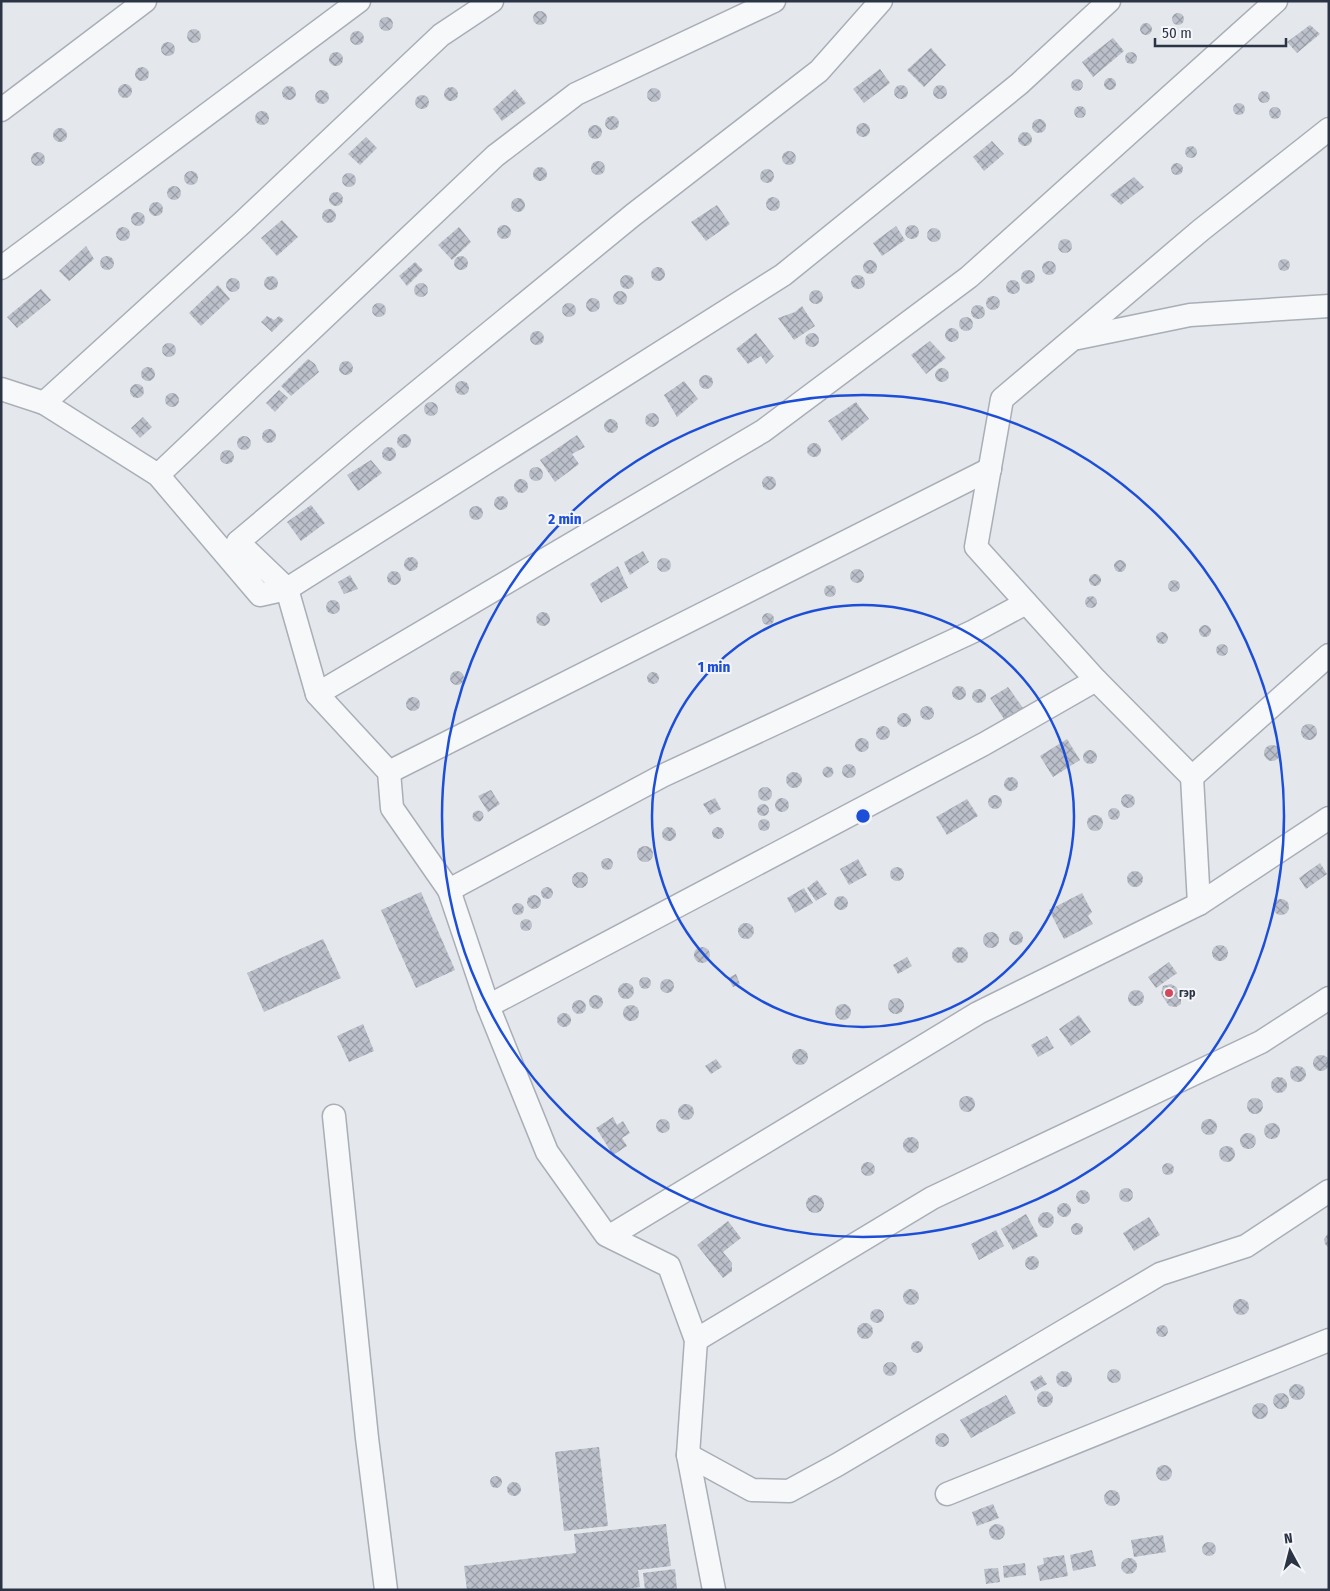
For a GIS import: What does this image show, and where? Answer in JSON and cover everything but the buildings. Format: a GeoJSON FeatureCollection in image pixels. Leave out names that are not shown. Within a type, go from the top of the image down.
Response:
{"type":"FeatureCollection","features":[{"type":"Feature","properties":{"kind":"street"},"geometry":{"type":"LineString","coordinates":[[1,110],[145,1]]}},
{"type":"Feature","properties":{"kind":"street"},"geometry":{"type":"LineString","coordinates":[[1,268],[359,1]]}},
{"type":"Feature","properties":{"kind":"street"},"geometry":{"type":"LineString","coordinates":[[44,403],[244,222],[441,35],[492,1]]}},
{"type":"Feature","properties":{"kind":"street"},"geometry":{"type":"LineString","coordinates":[[158,475],[495,156],[576,94],[774,1]]}},
{"type":"Feature","properties":{"kind":"street"},"geometry":{"type":"LineString","coordinates":[[238,542],[361,438],[633,215],[819,71],[881,1]]}},
{"type":"Feature","properties":{"kind":"street"},"geometry":{"type":"LineString","coordinates":[[260,595],[287,589],[783,275],[1019,84],[1109,1]]}},
{"type":"Feature","properties":{"kind":"street"},"geometry":{"type":"LineString","coordinates":[[317,694],[763,431],[969,277],[1276,1]]}},
{"type":"Feature","properties":{"kind":"street"},"geometry":{"type":"LineString","coordinates":[[1199,904],[1192,777],[1096,680],[976,547],[1002,399],[1201,230],[1329,129]]}},
{"type":"Feature","properties":{"kind":"street"},"geometry":{"type":"LineString","coordinates":[[1074,338],[1190,315],[1329,306]]}},
{"type":"Feature","properties":{"kind":"street"},"geometry":{"type":"LineString","coordinates":[[1,389],[44,403],[158,475],[260,595]]}},
{"type":"Feature","properties":{"kind":"street"},"geometry":{"type":"LineString","coordinates":[[389,772],[990,469]]}},
{"type":"Feature","properties":{"kind":"street"},"geometry":{"type":"LineString","coordinates":[[238,542],[260,595]]}},
{"type":"Feature","properties":{"kind":"street"},"geometry":{"type":"LineString","coordinates":[[238,542],[287,589],[317,694],[389,772],[392,808],[449,890],[488,1006],[547,1152],[606,1235],[669,1266],[696,1340],[688,1455],[714,1590]]}},
{"type":"Feature","properties":{"kind":"street"},"geometry":{"type":"LineString","coordinates":[[449,890],[662,776],[974,631],[1026,603]]}},
{"type":"Feature","properties":{"kind":"street"},"geometry":{"type":"LineString","coordinates":[[1192,777],[1329,655]]}},
{"type":"Feature","properties":{"kind":"street"},"geometry":{"type":"LineString","coordinates":[[488,1006],[975,748],[1096,680]]}},
{"type":"Feature","properties":{"kind":"street"},"geometry":{"type":"LineString","coordinates":[[610,1236],[978,1013],[1199,904],[1329,818]]}},
{"type":"Feature","properties":{"kind":"street"},"geometry":{"type":"LineString","coordinates":[[696,1340],[932,1198],[1261,1042],[1329,998]]}},
{"type":"Feature","properties":{"kind":"street"},"geometry":{"type":"LineString","coordinates":[[334,1116],[367,1438],[386,1590]]}},
{"type":"Feature","properties":{"kind":"street"},"geometry":{"type":"LineString","coordinates":[[688,1455],[752,1490],[789,1491],[837,1465],[1160,1274],[1246,1246],[1329,1191]]}},
{"type":"Feature","properties":{"kind":"street"},"geometry":{"type":"LineString","coordinates":[[947,1494],[1329,1340]]}},
{"type":"Feature","properties":{"kind":"place","name":"гэр"},"geometry":{"type":"Point","coordinates":[1169,993]}}]}
